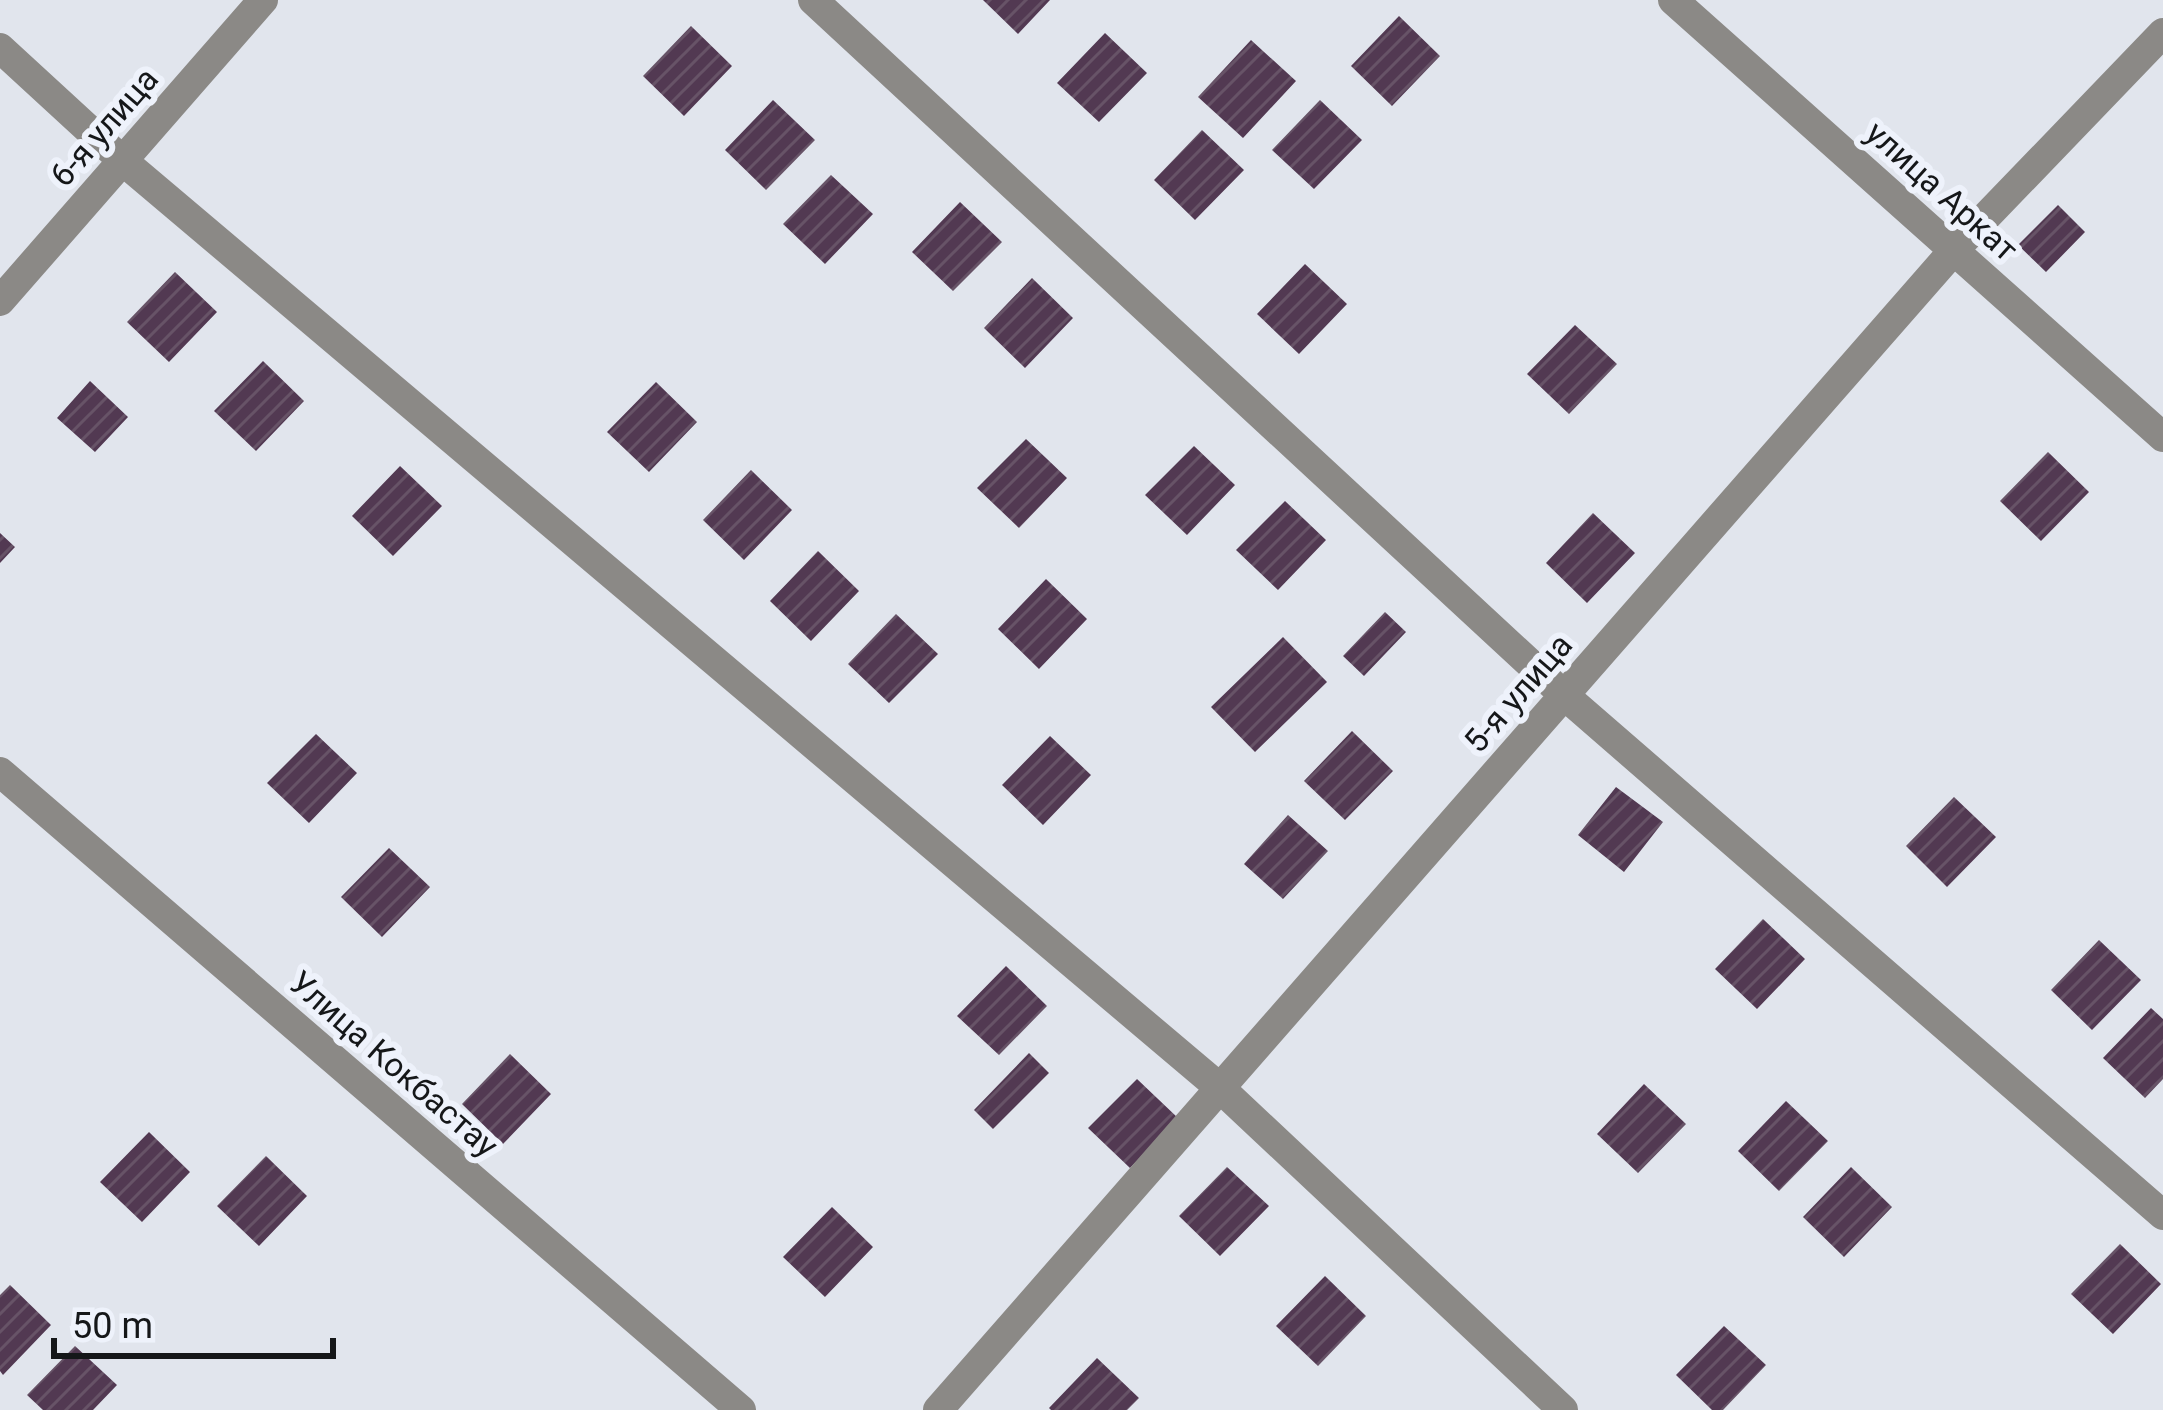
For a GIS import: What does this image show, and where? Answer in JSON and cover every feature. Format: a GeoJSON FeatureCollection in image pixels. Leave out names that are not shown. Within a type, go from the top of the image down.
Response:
{"type":"FeatureCollection","features":[{"type":"Feature","properties":{"kind":"street","name":"6-я улица"},"geometry":{"type":"LineString","coordinates":[[0,301],[263,0]]}},
{"type":"Feature","properties":{"kind":"street"},"geometry":{"type":"LineString","coordinates":[[813,0],[1564,695],[2163,1215]]}},
{"type":"Feature","properties":{"kind":"street","name":"улица Аркат"},"geometry":{"type":"LineString","coordinates":[[1673,0],[2163,437]]}},
{"type":"Feature","properties":{"kind":"street","name":"5-я улица"},"geometry":{"type":"LineString","coordinates":[[938,1410],[1954,250],[2163,33]]}},
{"type":"Feature","properties":{"kind":"street"},"geometry":{"type":"LineString","coordinates":[[0,48],[123,161],[1220,1088],[1563,1410]]}},
{"type":"Feature","properties":{"kind":"street","name":"Улица Кокбастау"},"geometry":{"type":"LineString","coordinates":[[0,772],[741,1410]]}},
{"type":"Feature","properties":{"kind":"building"},"geometry":{"type":"Polygon","coordinates":[[[983,0],[1050,0],[1018,34],[983,0]]]}},
{"type":"Feature","properties":{"kind":"building"},"geometry":{"type":"Polygon","coordinates":[[[1399,16],[1440,56],[1392,106],[1351,66],[1399,16]]]}},
{"type":"Feature","properties":{"kind":"building"},"geometry":{"type":"Polygon","coordinates":[[[691,26],[732,66],[684,116],[643,76],[691,26]]]}},
{"type":"Feature","properties":{"kind":"building"},"geometry":{"type":"Polygon","coordinates":[[[1105,33],[1147,73],[1099,122],[1057,83],[1105,33]]]}},
{"type":"Feature","properties":{"kind":"building"},"geometry":{"type":"Polygon","coordinates":[[[1251,40],[1296,81],[1243,138],[1198,97],[1251,40]]]}},
{"type":"Feature","properties":{"kind":"building"},"geometry":{"type":"Polygon","coordinates":[[[773,100],[815,140],[766,190],[725,150],[773,100]]]}},
{"type":"Feature","properties":{"kind":"building"},"geometry":{"type":"Polygon","coordinates":[[[1320,100],[1362,140],[1314,189],[1272,150],[1320,100]]]}},
{"type":"Feature","properties":{"kind":"building"},"geometry":{"type":"Polygon","coordinates":[[[1202,130],[1244,170],[1195,220],[1154,180],[1202,130]]]}},
{"type":"Feature","properties":{"kind":"building"},"geometry":{"type":"Polygon","coordinates":[[[831,175],[873,214],[825,264],[783,224],[831,175]]]}},
{"type":"Feature","properties":{"kind":"building"},"geometry":{"type":"Polygon","coordinates":[[[960,202],[1002,242],[953,291],[912,252],[960,202]]]}},
{"type":"Feature","properties":{"kind":"building"},"geometry":{"type":"Polygon","coordinates":[[[2058,205],[2085,232],[2046,272],[2018,245],[2058,205]]]}},
{"type":"Feature","properties":{"kind":"building"},"geometry":{"type":"Polygon","coordinates":[[[1305,264],[1347,304],[1299,354],[1257,314],[1305,264]]]}},
{"type":"Feature","properties":{"kind":"building"},"geometry":{"type":"Polygon","coordinates":[[[175,272],[217,312],[169,362],[127,322],[175,272]]]}},
{"type":"Feature","properties":{"kind":"building"},"geometry":{"type":"Polygon","coordinates":[[[1032,278],[1073,318],[1025,368],[984,328],[1032,278]]]}},
{"type":"Feature","properties":{"kind":"building"},"geometry":{"type":"Polygon","coordinates":[[[1575,325],[1617,364],[1569,414],[1527,374],[1575,325]]]}},
{"type":"Feature","properties":{"kind":"building"},"geometry":{"type":"Polygon","coordinates":[[[263,361],[304,401],[256,451],[214,411],[263,361]]]}},
{"type":"Feature","properties":{"kind":"building"},"geometry":{"type":"Polygon","coordinates":[[[90,381],[128,417],[95,452],[57,418],[90,381]]]}},
{"type":"Feature","properties":{"kind":"building"},"geometry":{"type":"Polygon","coordinates":[[[656,382],[697,422],[649,472],[607,432],[656,382]]]}},
{"type":"Feature","properties":{"kind":"building"},"geometry":{"type":"Polygon","coordinates":[[[1026,439],[1067,478],[1019,528],[977,488],[1026,439]]]}},
{"type":"Feature","properties":{"kind":"building"},"geometry":{"type":"Polygon","coordinates":[[[1194,446],[1235,485],[1187,535],[1145,495],[1194,446]]]}},
{"type":"Feature","properties":{"kind":"building"},"geometry":{"type":"Polygon","coordinates":[[[2048,452],[2089,492],[2041,541],[2000,501],[2048,452]]]}},
{"type":"Feature","properties":{"kind":"building"},"geometry":{"type":"Polygon","coordinates":[[[400,466],[442,506],[393,556],[352,516],[400,466]]]}},
{"type":"Feature","properties":{"kind":"building"},"geometry":{"type":"Polygon","coordinates":[[[751,470],[792,510],[744,560],[703,520],[751,470]]]}},
{"type":"Feature","properties":{"kind":"building"},"geometry":{"type":"Polygon","coordinates":[[[1285,501],[1326,540],[1278,590],[1236,550],[1285,501]]]}},
{"type":"Feature","properties":{"kind":"building"},"geometry":{"type":"Polygon","coordinates":[[[1593,513],[1635,553],[1587,603],[1546,563],[1593,513]]]}},
{"type":"Feature","properties":{"kind":"building"},"geometry":{"type":"Polygon","coordinates":[[[0,533],[15,547],[0,563],[0,533]]]}},
{"type":"Feature","properties":{"kind":"building"},"geometry":{"type":"Polygon","coordinates":[[[818,551],[859,591],[811,641],[770,601],[818,551]]]}},
{"type":"Feature","properties":{"kind":"building"},"geometry":{"type":"Polygon","coordinates":[[[1046,579],[1087,619],[1039,669],[998,629],[1046,579]]]}},
{"type":"Feature","properties":{"kind":"building"},"geometry":{"type":"Polygon","coordinates":[[[1385,612],[1406,632],[1364,676],[1343,656],[1385,612]]]}},
{"type":"Feature","properties":{"kind":"building"},"geometry":{"type":"Polygon","coordinates":[[[896,614],[938,654],[889,703],[848,664],[896,614]]]}},
{"type":"Feature","properties":{"kind":"building"},"geometry":{"type":"Polygon","coordinates":[[[1283,637],[1327,682],[1255,752],[1211,707],[1283,637]]]}},
{"type":"Feature","properties":{"kind":"building"},"geometry":{"type":"Polygon","coordinates":[[[1352,731],[1393,771],[1345,820],[1304,781],[1352,731]]]}},
{"type":"Feature","properties":{"kind":"building"},"geometry":{"type":"Polygon","coordinates":[[[316,734],[357,773],[309,823],[267,783],[316,734]]]}},
{"type":"Feature","properties":{"kind":"building"},"geometry":{"type":"Polygon","coordinates":[[[1050,736],[1091,775],[1043,825],[1002,785],[1050,736]]]}},
{"type":"Feature","properties":{"kind":"building"},"geometry":{"type":"Polygon","coordinates":[[[1616,787],[1663,822],[1624,872],[1578,835],[1616,787]]]}},
{"type":"Feature","properties":{"kind":"building"},"geometry":{"type":"Polygon","coordinates":[[[1954,797],[1996,837],[1947,887],[1906,846],[1954,797]]]}},
{"type":"Feature","properties":{"kind":"building"},"geometry":{"type":"Polygon","coordinates":[[[1288,815],[1328,851],[1283,899],[1244,864],[1288,815]]]}},
{"type":"Feature","properties":{"kind":"building"},"geometry":{"type":"Polygon","coordinates":[[[389,848],[430,887],[382,937],[341,897],[389,848]]]}},
{"type":"Feature","properties":{"kind":"building"},"geometry":{"type":"Polygon","coordinates":[[[1763,919],[1805,959],[1757,1009],[1715,969],[1763,919]]]}},
{"type":"Feature","properties":{"kind":"building"},"geometry":{"type":"Polygon","coordinates":[[[2099,940],[2141,980],[2092,1030],[2051,990],[2099,940]]]}},
{"type":"Feature","properties":{"kind":"building"},"geometry":{"type":"Polygon","coordinates":[[[1006,966],[1047,1006],[999,1055],[957,1016],[1006,966]]]}},
{"type":"Feature","properties":{"kind":"building"},"geometry":{"type":"Polygon","coordinates":[[[2151,1008],[2163,1019],[2163,1079],[2145,1098],[2103,1058],[2151,1008]]]}},
{"type":"Feature","properties":{"kind":"building"},"geometry":{"type":"Polygon","coordinates":[[[1029,1053],[1049,1073],[993,1129],[974,1110],[1029,1053]]]}},
{"type":"Feature","properties":{"kind":"building"},"geometry":{"type":"Polygon","coordinates":[[[510,1054],[551,1094],[503,1144],[462,1104],[510,1054]]]}},
{"type":"Feature","properties":{"kind":"building"},"geometry":{"type":"Polygon","coordinates":[[[1137,1079],[1178,1118],[1130,1168],[1088,1128],[1137,1079]]]}},
{"type":"Feature","properties":{"kind":"building"},"geometry":{"type":"Polygon","coordinates":[[[1644,1084],[1686,1124],[1638,1173],[1597,1134],[1644,1084]]]}},
{"type":"Feature","properties":{"kind":"building"},"geometry":{"type":"Polygon","coordinates":[[[1786,1101],[1828,1141],[1779,1191],[1738,1151],[1786,1101]]]}},
{"type":"Feature","properties":{"kind":"building"},"geometry":{"type":"Polygon","coordinates":[[[149,1132],[190,1172],[142,1222],[100,1182],[149,1132]]]}},
{"type":"Feature","properties":{"kind":"building"},"geometry":{"type":"Polygon","coordinates":[[[266,1156],[307,1196],[259,1246],[217,1206],[266,1156]]]}},
{"type":"Feature","properties":{"kind":"building"},"geometry":{"type":"Polygon","coordinates":[[[1227,1167],[1269,1206],[1220,1256],[1179,1216],[1227,1167]]]}},
{"type":"Feature","properties":{"kind":"building"},"geometry":{"type":"Polygon","coordinates":[[[1851,1167],[1892,1207],[1844,1257],[1803,1217],[1851,1167]]]}},
{"type":"Feature","properties":{"kind":"building"},"geometry":{"type":"Polygon","coordinates":[[[832,1207],[873,1247],[825,1297],[783,1257],[832,1207]]]}},
{"type":"Feature","properties":{"kind":"building"},"geometry":{"type":"Polygon","coordinates":[[[2120,1244],[2161,1284],[2113,1334],[2071,1294],[2120,1244]]]}},
{"type":"Feature","properties":{"kind":"building"},"geometry":{"type":"Polygon","coordinates":[[[1325,1276],[1366,1316],[1318,1366],[1276,1326],[1325,1276]]]}},
{"type":"Feature","properties":{"kind":"building"},"geometry":{"type":"Polygon","coordinates":[[[10,1285],[51,1325],[3,1375],[0,1295],[10,1285]]]}},
{"type":"Feature","properties":{"kind":"building"},"geometry":{"type":"Polygon","coordinates":[[[1724,1326],[1766,1365],[1723,1410],[1712,1410],[1676,1375],[1724,1326]]]}},
{"type":"Feature","properties":{"kind":"building"},"geometry":{"type":"Polygon","coordinates":[[[75,1346],[117,1385],[93,1410],[43,1410],[27,1395],[75,1346]]]}},
{"type":"Feature","properties":{"kind":"building"},"geometry":{"type":"Polygon","coordinates":[[[1097,1358],[1139,1398],[1127,1410],[1051,1410],[1049,1408],[1097,1358]]]}}]}
